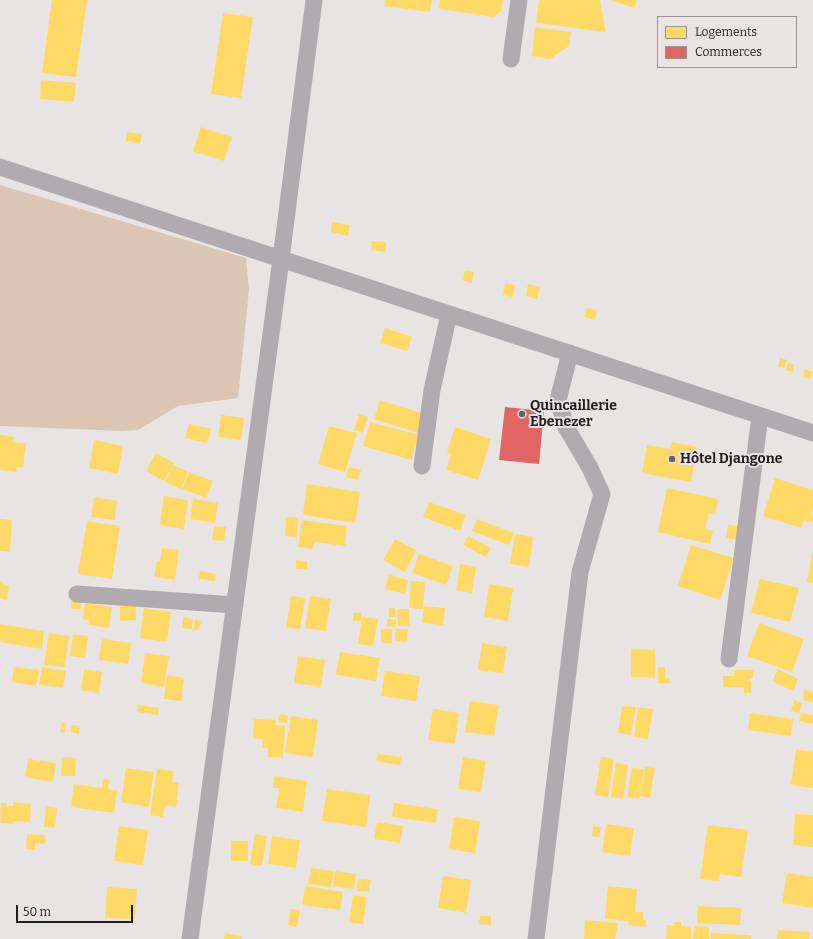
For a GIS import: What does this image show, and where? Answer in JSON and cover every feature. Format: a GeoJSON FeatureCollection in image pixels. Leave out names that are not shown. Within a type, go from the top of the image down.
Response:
{"type":"FeatureCollection","features":[{"type":"Feature","properties":{"kind":"street"},"geometry":{"type":"LineString","coordinates":[[190,939],[314,0]]}},
{"type":"Feature","properties":{"kind":"street"},"geometry":{"type":"LineString","coordinates":[[511,59],[519,0]]}},
{"type":"Feature","properties":{"kind":"street"},"geometry":{"type":"LineString","coordinates":[[0,167],[813,433]]}},
{"type":"Feature","properties":{"kind":"street"},"geometry":{"type":"LineString","coordinates":[[422,466],[432,390],[449,314]]}},
{"type":"Feature","properties":{"kind":"street"},"geometry":{"type":"LineString","coordinates":[[536,939],[580,572],[602,494],[590,468],[566,427],[558,400],[570,353]]}},
{"type":"Feature","properties":{"kind":"street"},"geometry":{"type":"LineString","coordinates":[[729,659],[760,416]]}},
{"type":"Feature","properties":{"kind":"street"},"geometry":{"type":"LineString","coordinates":[[77,594],[235,605]]}},
{"type":"Feature","properties":{"kind":"shaded area"},"geometry":{"type":"Polygon","coordinates":[[[0,185],[246,258],[249,290],[238,398],[178,406],[138,430],[122,431],[0,426],[0,185]]]}},
{"type":"Feature","properties":{"kind":"building: Logements"},"geometry":{"type":"Polygon","coordinates":[[[52,0],[87,0],[76,77],[42,73],[52,0]]]}},
{"type":"Feature","properties":{"kind":"building: Logements"},"geometry":{"type":"Polygon","coordinates":[[[385,0],[432,0],[430,12],[384,6],[385,0]]]}},
{"type":"Feature","properties":{"kind":"building: Logements"},"geometry":{"type":"Polygon","coordinates":[[[440,0],[503,0],[501,11],[494,17],[439,9],[440,0]]]}},
{"type":"Feature","properties":{"kind":"building: Logements"},"geometry":{"type":"Polygon","coordinates":[[[539,0],[600,0],[606,32],[536,23],[539,0]]]}},
{"type":"Feature","properties":{"kind":"building: Logements"},"geometry":{"type":"Polygon","coordinates":[[[610,0],[637,0],[634,8],[610,0]]]}},
{"type":"Feature","properties":{"kind":"building: Logements"},"geometry":{"type":"Polygon","coordinates":[[[223,13],[253,17],[241,98],[211,94],[223,13]]]}},
{"type":"Feature","properties":{"kind":"building: Logements"},"geometry":{"type":"Polygon","coordinates":[[[535,27],[571,32],[569,46],[550,59],[532,56],[535,27]]]}},
{"type":"Feature","properties":{"kind":"building: Logements"},"geometry":{"type":"Polygon","coordinates":[[[41,80],[76,83],[74,102],[40,99],[41,80]]]}},
{"type":"Feature","properties":{"kind":"building: Logements"},"geometry":{"type":"Polygon","coordinates":[[[201,127],[232,137],[224,161],[193,151],[201,127]]]}},
{"type":"Feature","properties":{"kind":"building: Logements"},"geometry":{"type":"Polygon","coordinates":[[[127,132],[142,134],[140,144],[126,141],[127,132]]]}},
{"type":"Feature","properties":{"kind":"building: Logements"},"geometry":{"type":"Polygon","coordinates":[[[332,222],[350,225],[348,236],[331,232],[332,222]]]}},
{"type":"Feature","properties":{"kind":"building: Logements"},"geometry":{"type":"Polygon","coordinates":[[[372,241],[386,242],[385,252],[371,250],[372,241]]]}},
{"type":"Feature","properties":{"kind":"building: Logements"},"geometry":{"type":"Polygon","coordinates":[[[465,270],[474,272],[472,283],[463,281],[465,270]]]}},
{"type":"Feature","properties":{"kind":"building: Logements"},"geometry":{"type":"Polygon","coordinates":[[[505,283],[515,285],[513,297],[503,295],[505,283]]]}},
{"type":"Feature","properties":{"kind":"building: Logements"},"geometry":{"type":"Polygon","coordinates":[[[528,284],[540,287],[537,299],[526,296],[528,284]]]}},
{"type":"Feature","properties":{"kind":"building: Logements"},"geometry":{"type":"Polygon","coordinates":[[[587,308],[597,310],[595,320],[584,317],[587,308]]]}},
{"type":"Feature","properties":{"kind":"building: Logements"},"geometry":{"type":"Polygon","coordinates":[[[385,328],[412,337],[407,351],[380,343],[385,328]]]}},
{"type":"Feature","properties":{"kind":"building: Logements"},"geometry":{"type":"Polygon","coordinates":[[[780,358],[787,360],[784,368],[778,367],[780,358]]]}},
{"type":"Feature","properties":{"kind":"building: Logements"},"geometry":{"type":"Polygon","coordinates":[[[788,363],[794,364],[793,372],[786,370],[788,363]]]}},
{"type":"Feature","properties":{"kind":"building: Logements"},"geometry":{"type":"Polygon","coordinates":[[[805,369],[813,372],[810,379],[802,377],[805,369]]]}},
{"type":"Feature","properties":{"kind":"building: Logements"},"geometry":{"type":"Polygon","coordinates":[[[380,400],[425,414],[418,433],[374,419],[380,400]]]}},
{"type":"Feature","properties":{"kind":"building: Logements"},"geometry":{"type":"Polygon","coordinates":[[[359,414],[368,417],[363,433],[354,430],[359,414]]]}},
{"type":"Feature","properties":{"kind":"building: Logements"},"geometry":{"type":"Polygon","coordinates":[[[221,415],[244,418],[241,440],[218,437],[221,415]]]}},
{"type":"Feature","properties":{"kind":"building: Logements"},"geometry":{"type":"Polygon","coordinates":[[[370,422],[419,435],[411,460],[363,446],[370,422]]]}},
{"type":"Feature","properties":{"kind":"building: Logements"},"geometry":{"type":"Polygon","coordinates":[[[189,424],[211,429],[207,443],[185,438],[189,424]]]}},
{"type":"Feature","properties":{"kind":"building: Logements"},"geometry":{"type":"Polygon","coordinates":[[[329,426],[357,433],[345,472],[318,464],[329,426]]]}},
{"type":"Feature","properties":{"kind":"building: Logements"},"geometry":{"type":"Polygon","coordinates":[[[455,427],[491,439],[478,480],[446,470],[451,454],[447,452],[455,427]]]}},
{"type":"Feature","properties":{"kind":"building: Logements"},"geometry":{"type":"Polygon","coordinates":[[[0,435],[14,437],[13,442],[26,443],[23,468],[17,467],[16,472],[0,470],[0,435]]]}},
{"type":"Feature","properties":{"kind":"building: Logements"},"geometry":{"type":"Polygon","coordinates":[[[94,440],[123,446],[118,474],[89,468],[94,440]]]}},
{"type":"Feature","properties":{"kind":"building: Logements"},"geometry":{"type":"Polygon","coordinates":[[[672,442],[697,447],[691,482],[642,473],[647,445],[671,449],[672,442]]]}},
{"type":"Feature","properties":{"kind":"building: Logements"},"geometry":{"type":"Polygon","coordinates":[[[156,453],[174,463],[164,481],[146,471],[156,453]]]}},
{"type":"Feature","properties":{"kind":"building: Logements"},"geometry":{"type":"Polygon","coordinates":[[[173,465],[188,472],[181,489],[165,482],[173,465]]]}},
{"type":"Feature","properties":{"kind":"building: Logements"},"geometry":{"type":"Polygon","coordinates":[[[349,467],[361,470],[358,480],[346,477],[349,467]]]}},
{"type":"Feature","properties":{"kind":"building: Logements"},"geometry":{"type":"Polygon","coordinates":[[[189,472],[213,481],[206,498],[182,489],[189,472]]]}},
{"type":"Feature","properties":{"kind":"building: Logements"},"geometry":{"type":"Polygon","coordinates":[[[775,478],[813,490],[813,508],[811,515],[813,516],[813,523],[804,520],[801,528],[763,516],[775,478]]]}},
{"type":"Feature","properties":{"kind":"building: Logements"},"geometry":{"type":"Polygon","coordinates":[[[307,484],[360,492],[355,523],[303,515],[307,484]]]}},
{"type":"Feature","properties":{"kind":"building: Logements"},"geometry":{"type":"Polygon","coordinates":[[[667,488],[718,499],[715,515],[709,513],[705,529],[713,531],[710,544],[658,532],[667,488]]]}},
{"type":"Feature","properties":{"kind":"building: Logements"},"geometry":{"type":"Polygon","coordinates":[[[164,496],[188,500],[184,529],[160,525],[164,496]]]}},
{"type":"Feature","properties":{"kind":"building: Logements"},"geometry":{"type":"Polygon","coordinates":[[[94,497],[117,501],[115,520],[91,517],[94,497]]]}},
{"type":"Feature","properties":{"kind":"building: Logements"},"geometry":{"type":"Polygon","coordinates":[[[193,499],[218,503],[215,523],[190,519],[193,499]]]}},
{"type":"Feature","properties":{"kind":"building: Logements"},"geometry":{"type":"Polygon","coordinates":[[[429,502],[466,515],[460,531],[423,517],[429,502]]]}},
{"type":"Feature","properties":{"kind":"building: Logements"},"geometry":{"type":"Polygon","coordinates":[[[286,517],[298,518],[297,537],[285,536],[286,517]]]}},
{"type":"Feature","properties":{"kind":"building: Logements"},"geometry":{"type":"Polygon","coordinates":[[[0,519],[12,520],[10,552],[0,551],[0,519]]]}},
{"type":"Feature","properties":{"kind":"building: Logements"},"geometry":{"type":"Polygon","coordinates":[[[477,519],[514,533],[509,545],[472,531],[477,519]]]}},
{"type":"Feature","properties":{"kind":"building: Logements"},"geometry":{"type":"Polygon","coordinates":[[[302,520],[347,526],[345,546],[314,542],[313,549],[298,547],[302,520]]]}},
{"type":"Feature","properties":{"kind":"building: Logements"},"geometry":{"type":"Polygon","coordinates":[[[87,521],[120,526],[112,579],[78,574],[87,521]]]}},
{"type":"Feature","properties":{"kind":"building: Logements"},"geometry":{"type":"Polygon","coordinates":[[[728,525],[744,527],[742,540],[726,538],[728,525]]]}},
{"type":"Feature","properties":{"kind":"building: Logements"},"geometry":{"type":"Polygon","coordinates":[[[214,526],[226,527],[224,541],[212,540],[214,526]]]}},
{"type":"Feature","properties":{"kind":"building: Logements"},"geometry":{"type":"Polygon","coordinates":[[[515,534],[533,537],[529,567],[510,564],[515,534]]]}},
{"type":"Feature","properties":{"kind":"building: Logements"},"geometry":{"type":"Polygon","coordinates":[[[468,536],[491,548],[486,557],[463,545],[468,536]]]}},
{"type":"Feature","properties":{"kind":"building: Logements"},"geometry":{"type":"Polygon","coordinates":[[[395,539],[416,550],[405,572],[383,560],[395,539]]]}},
{"type":"Feature","properties":{"kind":"building: Logements"},"geometry":{"type":"Polygon","coordinates":[[[691,545],[734,558],[720,600],[678,586],[691,545]]]}},
{"type":"Feature","properties":{"kind":"building: Logements"},"geometry":{"type":"Polygon","coordinates":[[[162,548],[179,550],[175,580],[154,577],[157,561],[160,561],[162,548]]]}},
{"type":"Feature","properties":{"kind":"building: Logements"},"geometry":{"type":"Polygon","coordinates":[[[813,553],[813,583],[807,582],[813,553]]]}},
{"type":"Feature","properties":{"kind":"building: Logements"},"geometry":{"type":"Polygon","coordinates":[[[419,554],[453,566],[446,585],[412,573],[419,554]]]}},
{"type":"Feature","properties":{"kind":"building: Logements"},"geometry":{"type":"Polygon","coordinates":[[[296,560],[307,561],[307,569],[296,569],[296,560]]]}},
{"type":"Feature","properties":{"kind":"building: Logements"},"geometry":{"type":"Polygon","coordinates":[[[460,564],[476,567],[472,593],[456,590],[460,564]]]}},
{"type":"Feature","properties":{"kind":"building: Logements"},"geometry":{"type":"Polygon","coordinates":[[[200,571],[216,574],[215,581],[199,579],[200,571]]]}},
{"type":"Feature","properties":{"kind":"building: Logements"},"geometry":{"type":"Polygon","coordinates":[[[389,575],[408,580],[405,594],[385,589],[389,575]]]}},
{"type":"Feature","properties":{"kind":"building: Logements"},"geometry":{"type":"Polygon","coordinates":[[[760,579],[799,588],[790,622],[751,613],[760,579]]]}},
{"type":"Feature","properties":{"kind":"building: Logements"},"geometry":{"type":"Polygon","coordinates":[[[0,581],[3,582],[3,585],[9,586],[7,600],[0,598],[0,581]]]}},
{"type":"Feature","properties":{"kind":"building: Logements"},"geometry":{"type":"Polygon","coordinates":[[[411,581],[425,582],[423,609],[409,608],[411,581]]]}},
{"type":"Feature","properties":{"kind":"building: Logements"},"geometry":{"type":"Polygon","coordinates":[[[489,584],[513,588],[508,621],[484,617],[489,584]]]}},
{"type":"Feature","properties":{"kind":"building: Logements"},"geometry":{"type":"Polygon","coordinates":[[[291,596],[305,598],[300,629],[286,627],[291,596]]]}},
{"type":"Feature","properties":{"kind":"building: Logements"},"geometry":{"type":"Polygon","coordinates":[[[310,596],[331,599],[326,631],[305,628],[310,596]]]}},
{"type":"Feature","properties":{"kind":"building: Logements"},"geometry":{"type":"Polygon","coordinates":[[[120,600],[136,600],[136,620],[120,621],[120,600]]]}},
{"type":"Feature","properties":{"kind":"building: Logements"},"geometry":{"type":"Polygon","coordinates":[[[71,601],[81,601],[81,609],[71,609],[71,601]]]}},
{"type":"Feature","properties":{"kind":"building: Logements"},"geometry":{"type":"Polygon","coordinates":[[[85,603],[112,607],[109,628],[88,625],[89,620],[83,619],[85,603]]]}},
{"type":"Feature","properties":{"kind":"building: Logements"},"geometry":{"type":"Polygon","coordinates":[[[424,606],[445,608],[443,625],[422,623],[424,606]]]}},
{"type":"Feature","properties":{"kind":"building: Logements"},"geometry":{"type":"Polygon","coordinates":[[[144,608],[171,612],[167,642],[140,638],[144,608]]]}},
{"type":"Feature","properties":{"kind":"building: Logements"},"geometry":{"type":"Polygon","coordinates":[[[389,608],[395,608],[396,617],[389,617],[389,608]]]}},
{"type":"Feature","properties":{"kind":"building: Logements"},"geometry":{"type":"Polygon","coordinates":[[[397,609],[409,609],[409,626],[398,626],[397,609]]]}},
{"type":"Feature","properties":{"kind":"building: Logements"},"geometry":{"type":"Polygon","coordinates":[[[353,613],[361,613],[361,621],[353,621],[353,613]]]}},
{"type":"Feature","properties":{"kind":"building: Logements"},"geometry":{"type":"Polygon","coordinates":[[[183,617],[193,619],[192,629],[182,628],[183,617]]]}},
{"type":"Feature","properties":{"kind":"building: Logements"},"geometry":{"type":"Polygon","coordinates":[[[362,617],[378,619],[373,646],[358,644],[362,617]]]}},
{"type":"Feature","properties":{"kind":"building: Logements"},"geometry":{"type":"Polygon","coordinates":[[[387,619],[396,620],[395,627],[387,626],[387,619]]]}},
{"type":"Feature","properties":{"kind":"building: Logements"},"geometry":{"type":"Polygon","coordinates":[[[195,620],[201,621],[199,630],[193,630],[195,620]]]}},
{"type":"Feature","properties":{"kind":"building: Logements"},"geometry":{"type":"Polygon","coordinates":[[[759,623],[804,639],[792,672],[747,656],[759,623]]]}},
{"type":"Feature","properties":{"kind":"building: Logements"},"geometry":{"type":"Polygon","coordinates":[[[0,624],[44,631],[42,649],[0,642],[0,624]]]}},
{"type":"Feature","properties":{"kind":"building: Logements"},"geometry":{"type":"Polygon","coordinates":[[[381,629],[392,629],[392,643],[381,643],[381,629]]]}},
{"type":"Feature","properties":{"kind":"building: Logements"},"geometry":{"type":"Polygon","coordinates":[[[396,629],[408,629],[407,642],[395,641],[396,629]]]}},
{"type":"Feature","properties":{"kind":"building: Logements"},"geometry":{"type":"Polygon","coordinates":[[[49,633],[69,636],[65,667],[44,665],[49,633]]]}},
{"type":"Feature","properties":{"kind":"building: Logements"},"geometry":{"type":"Polygon","coordinates":[[[73,634],[88,636],[85,658],[70,656],[73,634]]]}},
{"type":"Feature","properties":{"kind":"building: Logements"},"geometry":{"type":"Polygon","coordinates":[[[102,639],[131,643],[128,664],[99,660],[102,639]]]}},
{"type":"Feature","properties":{"kind":"building: Logements"},"geometry":{"type":"Polygon","coordinates":[[[482,643],[507,647],[503,673],[478,670],[482,643]]]}},
{"type":"Feature","properties":{"kind":"building: Logements"},"geometry":{"type":"Polygon","coordinates":[[[631,649],[655,650],[655,678],[631,677],[631,649]]]}},
{"type":"Feature","properties":{"kind":"building: Logements"},"geometry":{"type":"Polygon","coordinates":[[[340,652],[380,658],[376,681],[336,675],[340,652]]]}},
{"type":"Feature","properties":{"kind":"building: Logements"},"geometry":{"type":"Polygon","coordinates":[[[145,653],[169,656],[164,687],[141,683],[145,653]]]}},
{"type":"Feature","properties":{"kind":"building: Logements"},"geometry":{"type":"Polygon","coordinates":[[[298,656],[325,660],[321,687],[294,683],[298,656]]]}},
{"type":"Feature","properties":{"kind":"building: Logements"},"geometry":{"type":"Polygon","coordinates":[[[14,667],[39,670],[36,686],[12,682],[14,667]]]}},
{"type":"Feature","properties":{"kind":"building: Logements"},"geometry":{"type":"Polygon","coordinates":[[[42,667],[66,671],[63,688],[39,685],[42,667]]]}},
{"type":"Feature","properties":{"kind":"building: Logements"},"geometry":{"type":"Polygon","coordinates":[[[658,667],[665,667],[665,678],[670,678],[670,683],[658,683],[658,667]]]}},
{"type":"Feature","properties":{"kind":"building: Logements"},"geometry":{"type":"Polygon","coordinates":[[[84,669],[102,672],[99,693],[81,690],[84,669]]]}},
{"type":"Feature","properties":{"kind":"building: Logements"},"geometry":{"type":"Polygon","coordinates":[[[778,669],[798,679],[793,691],[772,681],[778,669]]]}},
{"type":"Feature","properties":{"kind":"building: Logements"},"geometry":{"type":"Polygon","coordinates":[[[734,670],[753,670],[753,678],[749,678],[749,681],[751,681],[751,693],[744,693],[744,687],[723,687],[723,676],[734,676],[734,670]]]}},
{"type":"Feature","properties":{"kind":"building: Logements"},"geometry":{"type":"Polygon","coordinates":[[[385,671],[420,676],[416,701],[381,696],[385,671]]]}},
{"type":"Feature","properties":{"kind":"building: Logements"},"geometry":{"type":"Polygon","coordinates":[[[167,675],[184,678],[181,701],[164,699],[167,675]]]}},
{"type":"Feature","properties":{"kind":"building: Logements"},"geometry":{"type":"Polygon","coordinates":[[[804,690],[813,692],[813,702],[803,700],[804,690]]]}},
{"type":"Feature","properties":{"kind":"building: Logements"},"geometry":{"type":"Polygon","coordinates":[[[794,700],[802,703],[799,713],[791,711],[794,700]]]}},
{"type":"Feature","properties":{"kind":"building: Logements"},"geometry":{"type":"Polygon","coordinates":[[[470,701],[499,705],[494,736],[465,732],[470,701]]]}},
{"type":"Feature","properties":{"kind":"building: Logements"},"geometry":{"type":"Polygon","coordinates":[[[138,705],[159,708],[158,715],[137,712],[138,705]]]}},
{"type":"Feature","properties":{"kind":"building: Logements"},"geometry":{"type":"Polygon","coordinates":[[[622,706],[636,707],[631,735],[618,733],[622,706]]]}},
{"type":"Feature","properties":{"kind":"building: Logements"},"geometry":{"type":"Polygon","coordinates":[[[638,707],[653,709],[648,739],[634,737],[638,707]]]}},
{"type":"Feature","properties":{"kind":"building: Logements"},"geometry":{"type":"Polygon","coordinates":[[[433,709],[459,713],[455,744],[428,740],[433,709]]]}},
{"type":"Feature","properties":{"kind":"building: Logements"},"geometry":{"type":"Polygon","coordinates":[[[750,713],[793,719],[791,736],[748,730],[750,713]]]}},
{"type":"Feature","properties":{"kind":"building: Logements"},"geometry":{"type":"Polygon","coordinates":[[[801,713],[813,715],[813,724],[799,721],[801,713]]]}},
{"type":"Feature","properties":{"kind":"building: Logements"},"geometry":{"type":"Polygon","coordinates":[[[280,714],[288,715],[287,723],[278,722],[280,714]]]}},
{"type":"Feature","properties":{"kind":"building: Logements"},"geometry":{"type":"Polygon","coordinates":[[[291,716],[318,720],[313,757],[285,753],[291,716]]]}},
{"type":"Feature","properties":{"kind":"building: Logements"},"geometry":{"type":"Polygon","coordinates":[[[254,719],[276,720],[275,725],[285,726],[283,758],[267,757],[268,748],[262,748],[263,739],[253,738],[254,719]]]}},
{"type":"Feature","properties":{"kind":"building: Logements"},"geometry":{"type":"Polygon","coordinates":[[[62,722],[66,723],[65,733],[60,732],[62,722]]]}},
{"type":"Feature","properties":{"kind":"building: Logements"},"geometry":{"type":"Polygon","coordinates":[[[71,725],[80,726],[79,734],[70,732],[71,725]]]}},
{"type":"Feature","properties":{"kind":"building: Logements"},"geometry":{"type":"Polygon","coordinates":[[[796,749],[813,752],[813,788],[791,785],[796,749]]]}},
{"type":"Feature","properties":{"kind":"building: Logements"},"geometry":{"type":"Polygon","coordinates":[[[378,754],[401,757],[400,765],[376,761],[378,754]]]}},
{"type":"Feature","properties":{"kind":"building: Logements"},"geometry":{"type":"Polygon","coordinates":[[[62,757],[76,758],[75,776],[61,776],[62,757]]]}},
{"type":"Feature","properties":{"kind":"building: Logements"},"geometry":{"type":"Polygon","coordinates":[[[463,757],[486,761],[481,792],[458,789],[463,757]]]}},
{"type":"Feature","properties":{"kind":"building: Logements"},"geometry":{"type":"Polygon","coordinates":[[[601,757],[614,759],[608,797],[595,795],[601,757]]]}},
{"type":"Feature","properties":{"kind":"building: Logements"},"geometry":{"type":"Polygon","coordinates":[[[28,759],[56,763],[53,782],[25,777],[28,759]]]}},
{"type":"Feature","properties":{"kind":"building: Logements"},"geometry":{"type":"Polygon","coordinates":[[[616,763],[628,765],[623,799],[611,797],[616,763]]]}},
{"type":"Feature","properties":{"kind":"building: Logements"},"geometry":{"type":"Polygon","coordinates":[[[645,767],[655,768],[650,798],[640,796],[645,767]]]}},
{"type":"Feature","properties":{"kind":"building: Logements"},"geometry":{"type":"Polygon","coordinates":[[[126,768],[154,772],[149,807],[121,802],[126,768]]]}},
{"type":"Feature","properties":{"kind":"building: Logements"},"geometry":{"type":"Polygon","coordinates":[[[632,768],[644,769],[639,799],[627,797],[632,768]]]}},
{"type":"Feature","properties":{"kind":"building: Logements"},"geometry":{"type":"Polygon","coordinates":[[[157,769],[174,771],[172,782],[179,783],[176,807],[165,805],[163,817],[150,815],[157,769]]]}},
{"type":"Feature","properties":{"kind":"building: Logements"},"geometry":{"type":"Polygon","coordinates":[[[274,776],[307,781],[303,812],[276,808],[279,788],[273,788],[274,776]]]}},
{"type":"Feature","properties":{"kind":"building: Logements"},"geometry":{"type":"Polygon","coordinates":[[[103,779],[109,780],[108,789],[117,790],[114,813],[71,807],[74,784],[102,788],[103,779]]]}},
{"type":"Feature","properties":{"kind":"building: Logements"},"geometry":{"type":"Polygon","coordinates":[[[327,789],[370,795],[366,827],[322,821],[327,789]]]}},
{"type":"Feature","properties":{"kind":"building: Logements"},"geometry":{"type":"Polygon","coordinates":[[[13,802],[31,804],[30,822],[13,821],[13,824],[1,823],[1,803],[6,803],[6,806],[13,806],[13,802]]]}},
{"type":"Feature","properties":{"kind":"building: Logements"},"geometry":{"type":"Polygon","coordinates":[[[394,803],[438,809],[436,823],[392,817],[394,803]]]}},
{"type":"Feature","properties":{"kind":"building: Logements"},"geometry":{"type":"Polygon","coordinates":[[[46,807],[57,808],[55,828],[44,827],[46,807]]]}},
{"type":"Feature","properties":{"kind":"building: Logements"},"geometry":{"type":"Polygon","coordinates":[[[795,814],[813,815],[813,847],[793,845],[795,814]]]}},
{"type":"Feature","properties":{"kind":"building: Logements"},"geometry":{"type":"Polygon","coordinates":[[[454,817],[480,821],[475,853],[449,849],[454,817]]]}},
{"type":"Feature","properties":{"kind":"building: Logements"},"geometry":{"type":"Polygon","coordinates":[[[377,822],[403,826],[400,843],[374,839],[377,822]]]}},
{"type":"Feature","properties":{"kind":"building: Logements"},"geometry":{"type":"Polygon","coordinates":[[[606,824],[634,828],[630,856],[602,852],[606,824]]]}},
{"type":"Feature","properties":{"kind":"building: Logements"},"geometry":{"type":"Polygon","coordinates":[[[708,825],[748,830],[741,877],[720,874],[719,881],[700,879],[708,825]]]}},
{"type":"Feature","properties":{"kind":"building: Logements"},"geometry":{"type":"Polygon","coordinates":[[[119,826],[148,830],[143,865],[114,861],[119,826]]]}},
{"type":"Feature","properties":{"kind":"building: Logements"},"geometry":{"type":"Polygon","coordinates":[[[593,826],[601,827],[599,837],[592,836],[593,826]]]}},
{"type":"Feature","properties":{"kind":"building: Logements"},"geometry":{"type":"Polygon","coordinates":[[[27,834],[46,835],[45,844],[35,843],[35,850],[26,849],[27,834]]]}},
{"type":"Feature","properties":{"kind":"building: Logements"},"geometry":{"type":"Polygon","coordinates":[[[255,834],[267,836],[262,866],[250,864],[255,834]]]}},
{"type":"Feature","properties":{"kind":"building: Logements"},"geometry":{"type":"Polygon","coordinates":[[[272,836],[300,840],[296,868],[268,864],[272,836]]]}},
{"type":"Feature","properties":{"kind":"building: Logements"},"geometry":{"type":"Polygon","coordinates":[[[231,841],[248,841],[248,861],[231,861],[231,841]]]}},
{"type":"Feature","properties":{"kind":"building: Logements"},"geometry":{"type":"Polygon","coordinates":[[[311,868],[334,871],[331,887],[308,884],[311,868]]]}},
{"type":"Feature","properties":{"kind":"building: Logements"},"geometry":{"type":"Polygon","coordinates":[[[335,871],[356,874],[354,889],[333,886],[335,871]]]}},
{"type":"Feature","properties":{"kind":"building: Logements"},"geometry":{"type":"Polygon","coordinates":[[[787,873],[813,877],[813,908],[782,903],[787,873]]]}},
{"type":"Feature","properties":{"kind":"building: Logements"},"geometry":{"type":"Polygon","coordinates":[[[443,876],[471,880],[466,913],[438,908],[443,876]]]}},
{"type":"Feature","properties":{"kind":"building: Logements"},"geometry":{"type":"Polygon","coordinates":[[[358,879],[371,880],[369,892],[357,891],[358,879]]]}},
{"type":"Feature","properties":{"kind":"building: Logements"},"geometry":{"type":"Polygon","coordinates":[[[305,886],[343,892],[340,910],[302,905],[305,886]]]}},
{"type":"Feature","properties":{"kind":"building: Logements"},"geometry":{"type":"Polygon","coordinates":[[[608,886],[637,889],[635,912],[643,912],[643,920],[646,920],[646,927],[628,925],[629,921],[605,919],[608,886]]]}},
{"type":"Feature","properties":{"kind":"building: Logements"},"geometry":{"type":"Polygon","coordinates":[[[107,887],[137,889],[135,919],[105,918],[107,887]]]}},
{"type":"Feature","properties":{"kind":"building: Logements"},"geometry":{"type":"Polygon","coordinates":[[[353,895],[367,897],[363,924],[349,922],[353,895]]]}},
{"type":"Feature","properties":{"kind":"building: Logements"},"geometry":{"type":"Polygon","coordinates":[[[698,906],[741,908],[740,925],[697,923],[698,906]]]}},
{"type":"Feature","properties":{"kind":"building: Logements"},"geometry":{"type":"Polygon","coordinates":[[[291,909],[300,910],[297,927],[288,925],[291,909]]]}},
{"type":"Feature","properties":{"kind":"building: Logements"},"geometry":{"type":"Polygon","coordinates":[[[480,916],[491,916],[491,925],[479,924],[480,916]]]}},
{"type":"Feature","properties":{"kind":"building: Logements"},"geometry":{"type":"Polygon","coordinates":[[[585,920],[618,923],[615,939],[584,939],[585,920]]]}},
{"type":"Feature","properties":{"kind":"building: Logements"},"geometry":{"type":"Polygon","coordinates":[[[675,922],[681,922],[681,926],[691,927],[691,939],[666,939],[667,925],[674,926],[675,922]]]}},
{"type":"Feature","properties":{"kind":"building: Logements"},"geometry":{"type":"Polygon","coordinates":[[[695,926],[709,927],[709,939],[693,939],[695,926]]]}},
{"type":"Feature","properties":{"kind":"building: Logements"},"geometry":{"type":"Polygon","coordinates":[[[778,930],[810,932],[809,939],[777,939],[778,930]]]}},
{"type":"Feature","properties":{"kind":"building: Logements"},"geometry":{"type":"Polygon","coordinates":[[[225,933],[242,936],[242,939],[224,939],[225,933]]]}},
{"type":"Feature","properties":{"kind":"building: Logements"},"geometry":{"type":"Polygon","coordinates":[[[711,933],[751,935],[751,939],[711,939],[711,933]]]}},
{"type":"Feature","properties":{"kind":"building: Commerces"},"geometry":{"type":"Polygon","coordinates":[[[505,407],[544,411],[539,464],[499,460],[505,407]]]}},
{"type":"Feature","properties":{"kind":"place","name":"Quincaillerie Ebenezer"},"geometry":{"type":"Point","coordinates":[522,414]}},
{"type":"Feature","properties":{"kind":"place","name":"Hôtel Djangone"},"geometry":{"type":"Point","coordinates":[672,459]}}]}
